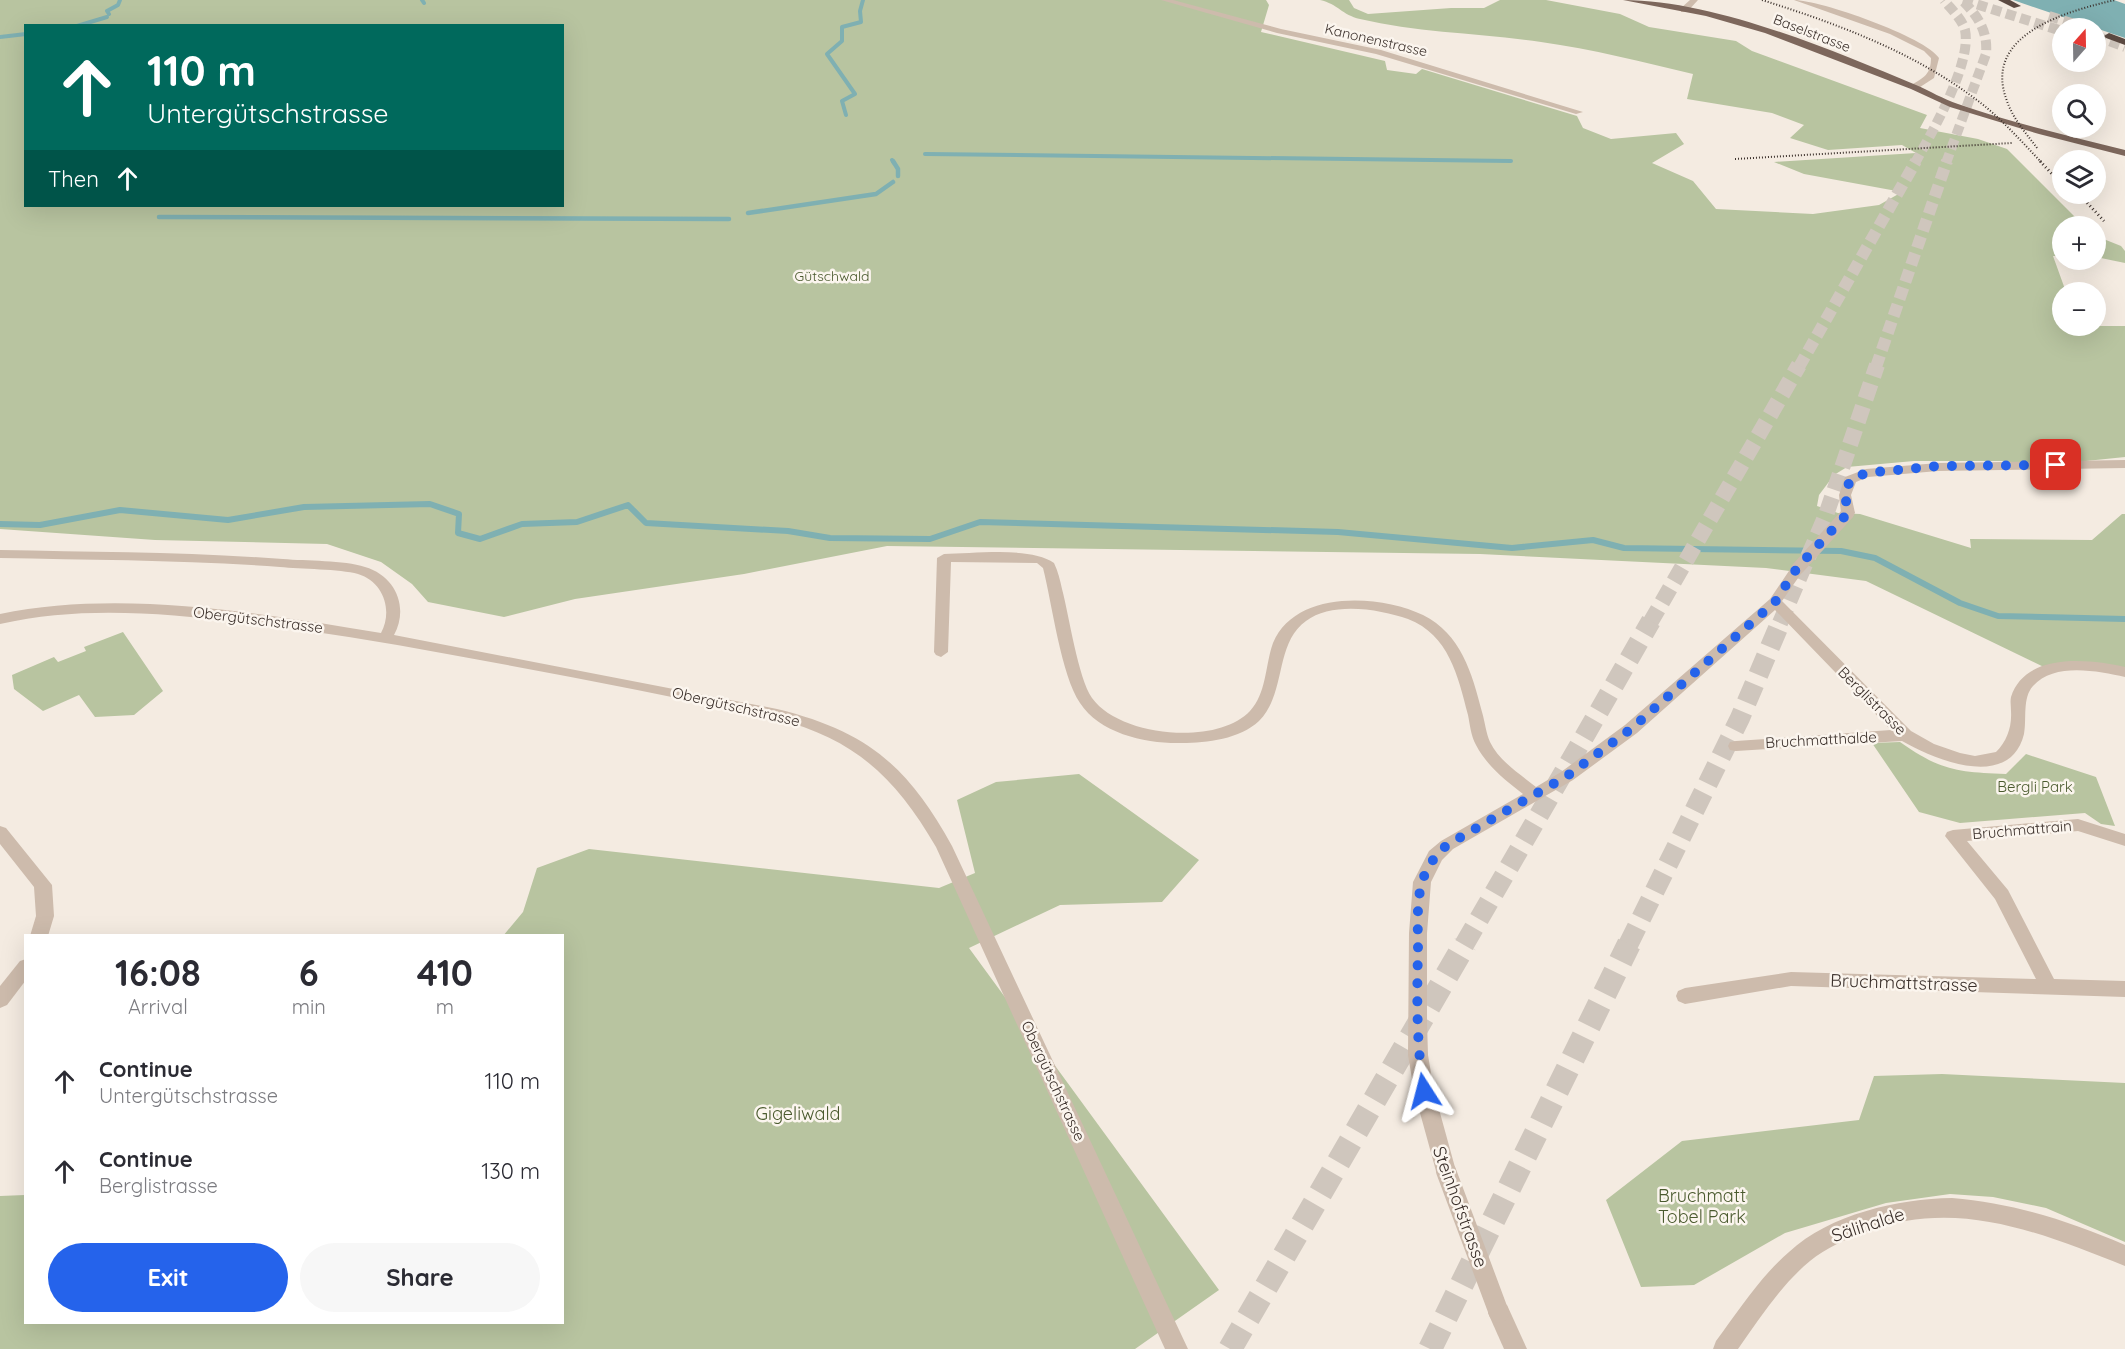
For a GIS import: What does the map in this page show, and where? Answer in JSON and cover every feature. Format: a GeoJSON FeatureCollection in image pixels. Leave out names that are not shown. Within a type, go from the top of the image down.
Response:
{"type":"FeatureCollection","features":[{"type":"Feature","properties":{"kind":"highway"},"geometry":{"type":"LineString","coordinates":[[2002,0],[2017,6]]}},
{"type":"Feature","properties":{"kind":"highway"},"geometry":{"type":"LineString","coordinates":[[2109,36],[2125,42]]}},
{"type":"Feature","properties":{"kind":"main road","name":"Baselstrasse"},"geometry":{"type":"LineString","coordinates":[[1626,0],[1684,9],[1773,33],[1975,112],[2125,153]]}},
{"type":"Feature","properties":{"kind":"main road","name":"Baselstrasse"},"geometry":{"type":"LineString","coordinates":[[1914,87],[2125,146]]}},
{"type":"Feature","properties":{"kind":"street","name":"Kanonenstrasse"},"geometry":{"type":"LineString","coordinates":[[1165,0],[1264,27],[1389,56],[1579,112]]}},
{"type":"Feature","properties":{"kind":"street"},"geometry":{"type":"LineString","coordinates":[[1684,9],[1694,0]]}},
{"type":"Feature","properties":{"kind":"street"},"geometry":{"type":"LineString","coordinates":[[1798,0],[1867,23],[1934,55],[1936,59],[1930,78],[1914,87]]}},
{"type":"Feature","properties":{"kind":"street"},"geometry":{"type":"LineString","coordinates":[[1775,602],[1797,568],[1847,509],[1845,495],[1850,480],[1866,473],[1938,466],[2125,464]]}},
{"type":"Feature","properties":{"kind":"street"},"geometry":{"type":"LineString","coordinates":[[0,554],[216,558],[363,570],[381,581],[394,599],[396,622],[386,638]]}},
{"type":"Feature","properties":{"kind":"street"},"geometry":{"type":"LineString","coordinates":[[941,652],[944,558],[1032,558],[1041,560],[1049,566],[1076,678],[1090,705],[1109,720],[1133,731],[1166,738],[1186,738],[1230,731],[1252,718],[1265,701],[1282,639],[1295,622],[1311,613],[1332,606],[1356,604],[1396,610],[1417,618],[1448,640],[1461,661],[1484,745],[1494,758],[1534,794]]}},
{"type":"Feature","properties":{"kind":"street","name":"Berglistrasse"},"geometry":{"type":"LineString","coordinates":[[1775,602],[1905,735],[1939,754],[1965,760],[1984,760],[2001,756],[2011,747],[2019,716],[2019,697],[2029,681],[2048,669],[2072,664],[2125,672]]}},
{"type":"Feature","properties":{"kind":"street","name":"Steinhofstrasse"},"geometry":{"type":"LineString","coordinates":[[1516,1349],[1499,1313],[1446,1171],[1432,1125],[1418,1055],[1418,944],[1422,882],[1435,856],[1447,845],[1567,776],[1631,729],[1775,602]]}},
{"type":"Feature","properties":{"kind":"street","name":"Obergütschstrasse"},"geometry":{"type":"LineString","coordinates":[[2,615],[77,608],[178,611],[275,621],[386,638],[780,714],[830,731],[852,742],[888,767],[920,804],[944,846],[1173,1339]]}},
{"type":"Feature","properties":{"kind":"street","name":"Bruchmatthalde"},"geometry":{"type":"LineString","coordinates":[[1736,746],[1905,735]]}},
{"type":"Feature","properties":{"kind":"street","name":"Bruchmattrain"},"geometry":{"type":"LineString","coordinates":[[2049,987],[2002,895],[1953,836],[2078,825],[2125,840]]}},
{"type":"Feature","properties":{"kind":"street"},"geometry":{"type":"LineString","coordinates":[[0,832],[43,885],[45,916],[40,934]]}},
{"type":"Feature","properties":{"kind":"street"},"geometry":{"type":"LineString","coordinates":[[0,1000],[24,969]]}},
{"type":"Feature","properties":{"kind":"street","name":"Bruchmattstrasse"},"geometry":{"type":"LineString","coordinates":[[1685,996],[1791,980],[2125,989]]}},
{"type":"Feature","properties":{"kind":"street","name":"Sälihalde"},"geometry":{"type":"LineString","coordinates":[[1724,1349],[1754,1309],[1796,1260],[1828,1236],[1892,1213],[1936,1208],[1986,1210],[2043,1223],[2125,1256]]}},
{"type":"Feature","properties":{"kind":"green space","name":"Gütschwald"},"geometry":{"type":"Polygon","coordinates":[[[0,0],[1266,0],[1269,5],[1261,32],[1385,61],[1387,70],[1416,74],[1422,69],[1577,116],[1583,128],[1611,139],[1676,133],[1684,144],[1652,163],[1693,181],[1716,209],[1813,214],[1879,205],[1902,192],[1804,174],[1774,162],[1916,153],[1902,145],[1828,150],[1790,138],[1804,125],[1772,113],[1687,99],[1693,74],[1560,45],[1382,24],[1354,17],[1320,0],[1349,0],[1354,8],[1368,14],[1484,8],[1500,0],[1546,0],[1620,14],[1649,27],[1736,41],[1752,51],[1927,115],[1920,128],[1978,139],[2007,149],[2052,194],[2052,204],[2062,204],[2074,216],[2052,216],[2052,270],[2058,270],[2062,282],[2052,282],[2052,336],[2106,336],[2106,326],[2125,326],[2125,457],[2037,466],[2002,461],[1914,461],[1847,467],[1834,475],[1819,495],[1817,506],[1838,513],[1860,514],[1971,548],[1970,539],[2092,540],[2122,514],[2125,514],[2125,672],[2110,668],[2048,669],[1866,581],[1766,568],[1480,554],[887,546],[744,574],[575,599],[504,617],[428,602],[412,584],[381,562],[327,544],[155,540],[0,529],[0,0]]]}},
{"type":"Feature","properties":{"kind":"green space"},"geometry":{"type":"Polygon","coordinates":[[[2106,240],[2121,246],[2125,251],[2125,263],[2106,259],[2106,240]]]}},
{"type":"Feature","properties":{"kind":"green space"},"geometry":{"type":"Polygon","coordinates":[[[123,632],[163,691],[134,715],[95,717],[79,695],[43,711],[14,689],[12,675],[54,657],[58,662],[86,651],[84,647],[123,632]]]}},
{"type":"Feature","properties":{"kind":"green space","name":"Bergli Park"},"geometry":{"type":"Polygon","coordinates":[[[1900,742],[1927,759],[1962,771],[2006,774],[2026,754],[2096,777],[2115,826],[2101,824],[2085,813],[1960,823],[1919,812],[1872,743],[1900,742]]]}},
{"type":"Feature","properties":{"kind":"green space","name":"Gigeliwald"},"geometry":{"type":"Polygon","coordinates":[[[1079,774],[1199,860],[1162,902],[1060,905],[969,948],[1219,1290],[1135,1349],[0,1349],[0,1196],[24,1195],[24,1324],[564,1324],[564,934],[505,934],[523,912],[537,868],[589,849],[939,888],[975,873],[957,800],[996,782],[1079,774]]]}},
{"type":"Feature","properties":{"kind":"green space","name":"Bruchmatt Tobel Park"},"geometry":{"type":"Polygon","coordinates":[[[1942,1074],[2125,1083],[2125,1242],[2046,1208],[1993,1197],[1950,1194],[1886,1203],[1785,1233],[1694,1285],[1641,1287],[1606,1200],[1682,1141],[1859,1120],[1874,1076],[1942,1074]]]}},
{"type":"Feature","properties":{"kind":"water"},"geometry":{"type":"Polygon","coordinates":[[[2013,0],[2114,0],[2125,4],[2125,38],[2106,32],[2106,18],[2066,18],[2013,0]]]}},
{"type":"Feature","properties":{"kind":"waterway"},"geometry":{"type":"LineString","coordinates":[[109,14],[107,11],[118,5],[120,0]]}},
{"type":"Feature","properties":{"kind":"waterway"},"geometry":{"type":"LineString","coordinates":[[846,115],[842,101],[855,94],[827,54],[842,41],[842,27],[861,22],[860,11],[863,0]]}},
{"type":"Feature","properties":{"kind":"waterway"},"geometry":{"type":"LineString","coordinates":[[84,24],[107,17]]}},
{"type":"Feature","properties":{"kind":"waterway"},"geometry":{"type":"LineString","coordinates":[[0,37],[24,34]]}},
{"type":"Feature","properties":{"kind":"waterway"},"geometry":{"type":"LineString","coordinates":[[925,154],[1511,161]]}},
{"type":"Feature","properties":{"kind":"waterway"},"geometry":{"type":"LineString","coordinates":[[893,161],[898,169],[898,176]]}},
{"type":"Feature","properties":{"kind":"waterway"},"geometry":{"type":"LineString","coordinates":[[748,213],[876,194],[893,182]]}},
{"type":"Feature","properties":{"kind":"waterway"},"geometry":{"type":"LineString","coordinates":[[159,217],[729,219]]}},
{"type":"Feature","properties":{"kind":"waterway"},"geometry":{"type":"LineString","coordinates":[[0,524],[40,525],[120,510],[228,520],[304,507],[430,504],[459,514],[458,533],[480,539],[522,524],[577,522],[628,505],[646,523],[788,531],[830,538],[930,539],[980,522],[1338,532],[1512,548],[1593,540],[1624,548],[1841,551],[1875,558],[1960,603],[1998,616],[2125,619]]}},
{"type":"Feature","properties":{"kind":"tunnel"},"geometry":{"type":"LineString","coordinates":[[1915,163],[1949,98],[1963,61],[1966,44],[1964,26],[1944,0]]}},
{"type":"Feature","properties":{"kind":"tunnel"},"geometry":{"type":"LineString","coordinates":[[1946,163],[1986,54],[1984,31],[1981,24],[1962,0]]}},
{"type":"Feature","properties":{"kind":"tunnel"},"geometry":{"type":"LineString","coordinates":[[1963,0],[2052,28]]}},
{"type":"Feature","properties":{"kind":"tunnel"},"geometry":{"type":"LineString","coordinates":[[2049,16],[2055,18]]}},
{"type":"Feature","properties":{"kind":"tunnel"},"geometry":{"type":"LineString","coordinates":[[2106,40],[2125,47]]}},
{"type":"Feature","properties":{"kind":"tunnel"},"geometry":{"type":"LineString","coordinates":[[1799,367],[1916,161]]}},
{"type":"Feature","properties":{"kind":"tunnel"},"geometry":{"type":"LineString","coordinates":[[1876,367],[1947,161]]}},
{"type":"Feature","properties":{"kind":"tunnel"},"geometry":{"type":"LineString","coordinates":[[1650,623],[1799,365]]}},
{"type":"Feature","properties":{"kind":"tunnel"},"geometry":{"type":"LineString","coordinates":[[1780,623],[1826,515],[1877,365]]}},
{"type":"Feature","properties":{"kind":"tunnel"},"geometry":{"type":"LineString","coordinates":[[1464,945],[1651,621]]}},
{"type":"Feature","properties":{"kind":"tunnel"},"geometry":{"type":"LineString","coordinates":[[1628,945],[1740,718],[1781,621]]}},
{"type":"Feature","properties":{"kind":"tunnel"},"geometry":{"type":"LineString","coordinates":[[1230,1349],[1465,944]]}},
{"type":"Feature","properties":{"kind":"tunnel"},"geometry":{"type":"LineString","coordinates":[[1430,1349],[1629,944]]}},
{"type":"Feature","properties":{"kind":"railway"},"geometry":{"type":"LineString","coordinates":[[1762,0],[1851,31],[1936,72],[1987,108],[2042,163]]}},
{"type":"Feature","properties":{"kind":"railway"},"geometry":{"type":"LineString","coordinates":[[2037,148],[2016,120],[2007,101],[2002,78],[2006,58],[2017,42],[2034,29],[2075,11],[2115,0]]}},
{"type":"Feature","properties":{"kind":"railway"},"geometry":{"type":"LineString","coordinates":[[1735,159],[2012,143]]}},
{"type":"Feature","properties":{"kind":"railway"},"geometry":{"type":"LineString","coordinates":[[2040,161],[2052,174]]}},
{"type":"Feature","properties":{"kind":"railway"},"geometry":{"type":"LineString","coordinates":[[2088,204],[2099,216]]}},
{"type":"Feature","properties":{"kind":"route"},"geometry":{"type":"LineString","coordinates":[[1424,1091],[1418,1055],[1418,933],[1422,882],[1435,856],[1447,845],[1567,776],[1631,729],[1775,602],[1797,568],[1848,513],[1845,495],[1850,480],[1866,473],[1938,466],[2056,465]]}}]}
